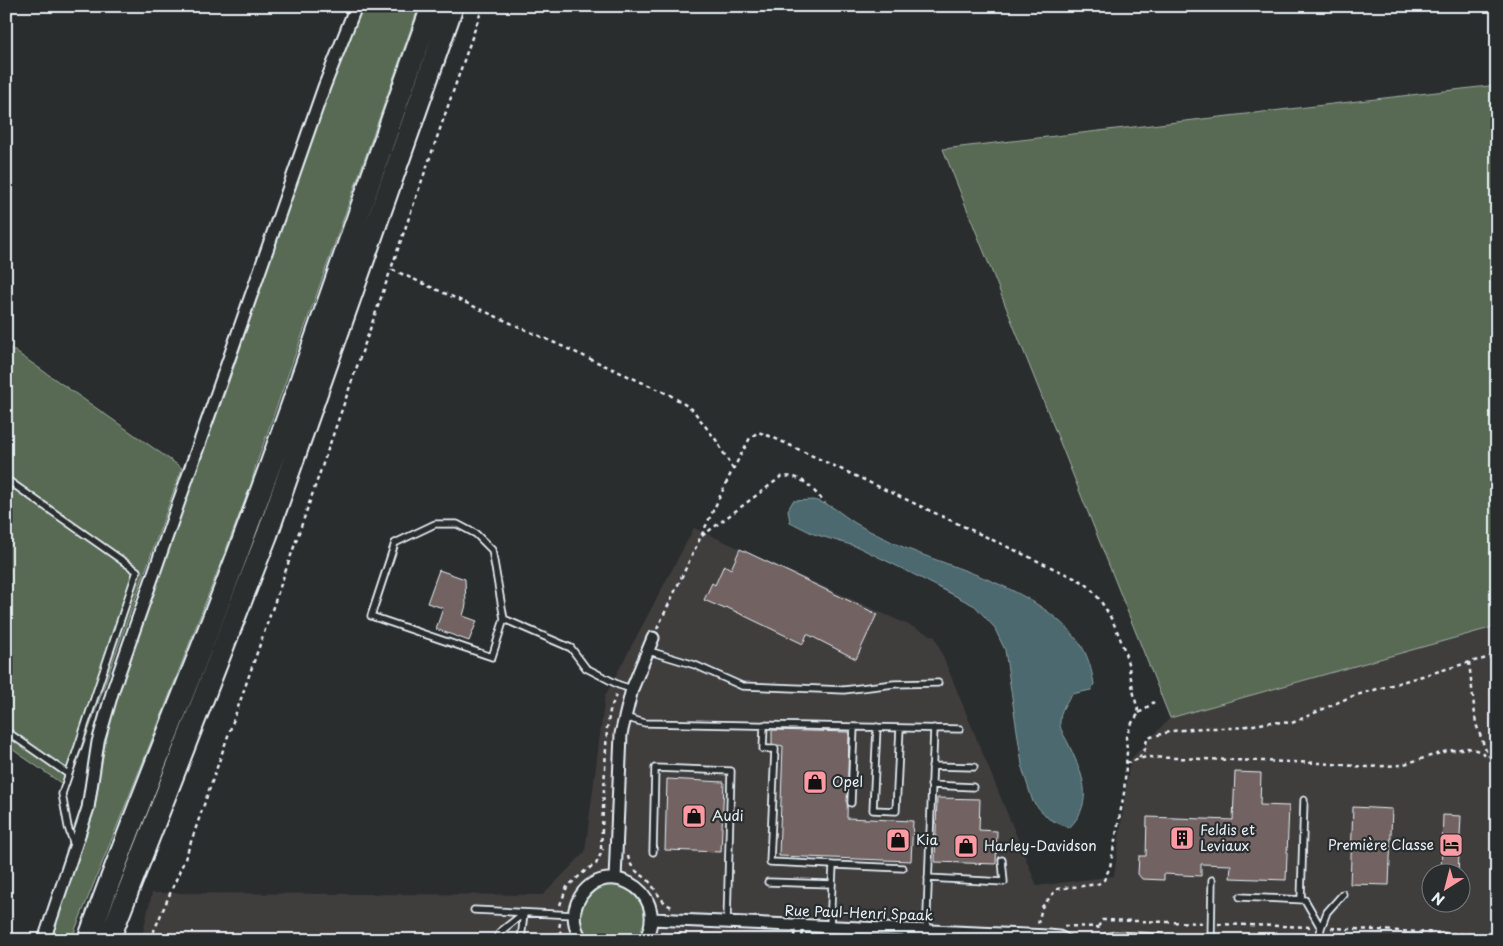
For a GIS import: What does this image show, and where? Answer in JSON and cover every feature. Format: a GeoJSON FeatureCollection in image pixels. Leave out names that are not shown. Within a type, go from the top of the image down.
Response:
{"type":"FeatureCollection","features":[{"type":"Feature","properties":{"kind":"highway"},"geometry":{"type":"LineString","coordinates":[[88,940],[120,852],[247,529],[432,6]]}},
{"type":"Feature","properties":{"kind":"highway"},"geometry":{"type":"LineString","coordinates":[[109,940],[264,544],[453,6]]}},
{"type":"Feature","properties":{"kind":"street"},"geometry":{"type":"LineString","coordinates":[[44,940],[88,808],[98,742],[113,690],[324,87],[356,6]]}},
{"type":"Feature","properties":{"kind":"street"},"geometry":{"type":"LineString","coordinates":[[615,878],[621,734],[632,689],[653,638]]}},
{"type":"Feature","properties":{"kind":"street"},"geometry":{"type":"LineString","coordinates":[[582,940],[574,922],[575,909],[580,896],[590,886],[601,880],[615,878],[627,881],[637,887],[650,907],[652,919],[644,940]]}},
{"type":"Feature","properties":{"kind":"street","name":"Rue Paul-Henri Spaak"},"geometry":{"type":"LineString","coordinates":[[652,919],[830,926],[926,935],[1037,935],[1059,937],[1065,940]]}},
{"type":"Feature","properties":{"kind":"street"},"geometry":{"type":"LineString","coordinates":[[1103,936],[1160,940]]}},
{"type":"Feature","properties":{"kind":"lane"},"geometry":{"type":"LineString","coordinates":[[6,479],[137,571],[62,794],[68,827],[75,850]]}},
{"type":"Feature","properties":{"kind":"lane"},"geometry":{"type":"LineString","coordinates":[[435,524],[457,524],[476,534],[492,550],[504,619],[492,657],[371,616],[395,543],[435,524]]}},
{"type":"Feature","properties":{"kind":"lane"},"geometry":{"type":"LineString","coordinates":[[504,619],[570,648],[586,668],[619,685],[632,689]]}},
{"type":"Feature","properties":{"kind":"lane"},"geometry":{"type":"LineString","coordinates":[[649,651],[695,665],[742,686],[844,690],[894,684],[938,683]]}},
{"type":"Feature","properties":{"kind":"lane"},"geometry":{"type":"LineString","coordinates":[[624,717],[645,723],[960,729]]}},
{"type":"Feature","properties":{"kind":"lane"},"geometry":{"type":"LineString","coordinates":[[764,725],[763,749],[775,749],[770,862],[903,868]]}},
{"type":"Feature","properties":{"kind":"lane"},"geometry":{"type":"LineString","coordinates":[[851,803],[854,727]]}},
{"type":"Feature","properties":{"kind":"lane"},"geometry":{"type":"LineString","coordinates":[[877,727],[872,810],[896,811],[900,728]]}},
{"type":"Feature","properties":{"kind":"lane"},"geometry":{"type":"LineString","coordinates":[[926,935],[934,728]]}},
{"type":"Feature","properties":{"kind":"lane"},"geometry":{"type":"LineString","coordinates":[[6,731],[68,774]]}},
{"type":"Feature","properties":{"kind":"lane"},"geometry":{"type":"LineString","coordinates":[[932,766],[974,767]]}},
{"type":"Feature","properties":{"kind":"lane"},"geometry":{"type":"LineString","coordinates":[[653,852],[655,768],[732,771],[727,922]]}},
{"type":"Feature","properties":{"kind":"lane"},"geometry":{"type":"LineString","coordinates":[[931,786],[973,787]]}},
{"type":"Feature","properties":{"kind":"lane"},"geometry":{"type":"LineString","coordinates":[[1301,900],[1304,800]]}},
{"type":"Feature","properties":{"kind":"lane"},"geometry":{"type":"LineString","coordinates":[[928,878],[1004,882],[1002,860]]}},
{"type":"Feature","properties":{"kind":"lane"},"geometry":{"type":"LineString","coordinates":[[830,926],[833,865]]}},
{"type":"Feature","properties":{"kind":"lane"},"geometry":{"type":"LineString","coordinates":[[1211,940],[1212,880]]}},
{"type":"Feature","properties":{"kind":"lane"},"geometry":{"type":"LineString","coordinates":[[768,882],[832,884]]}},
{"type":"Feature","properties":{"kind":"lane"},"geometry":{"type":"LineString","coordinates":[[1319,940],[1320,928],[1327,912],[1343,894]]}},
{"type":"Feature","properties":{"kind":"lane"},"geometry":{"type":"LineString","coordinates":[[1240,897],[1305,900],[1320,928]]}},
{"type":"Feature","properties":{"kind":"lane"},"geometry":{"type":"LineString","coordinates":[[474,910],[575,915]]}},
{"type":"Feature","properties":{"kind":"lane"},"geometry":{"type":"LineString","coordinates":[[497,940],[500,932],[524,913]]}},
{"type":"Feature","properties":{"kind":"lane"},"geometry":{"type":"LineString","coordinates":[[521,940],[524,913]]}},
{"type":"Feature","properties":{"kind":"lane"},"geometry":{"type":"LineString","coordinates":[[1494,938],[1495,919]]}},
{"type":"Feature","properties":{"kind":"lane"},"geometry":{"type":"LineString","coordinates":[[798,940],[799,925]]}},
{"type":"Feature","properties":{"kind":"path"},"geometry":{"type":"LineString","coordinates":[[150,940],[185,859],[483,6]]}},
{"type":"Feature","properties":{"kind":"path"},"geometry":{"type":"LineString","coordinates":[[392,269],[670,395],[692,409],[716,440],[733,469]]}},
{"type":"Feature","properties":{"kind":"path"},"geometry":{"type":"LineString","coordinates":[[653,638],[733,469],[750,438],[758,432],[1085,583],[1095,593],[1111,618],[1121,642],[1139,713]]}},
{"type":"Feature","properties":{"kind":"path"},"geometry":{"type":"LineString","coordinates":[[701,537],[781,476],[790,475],[805,481],[825,503]]}},
{"type":"Feature","properties":{"kind":"path"},"geometry":{"type":"LineString","coordinates":[[1139,758],[1145,749],[1147,739],[1151,737],[1202,728],[1235,728],[1272,722],[1292,723],[1350,697],[1469,662],[1497,656]]}},
{"type":"Feature","properties":{"kind":"path"},"geometry":{"type":"LineString","coordinates":[[1469,662],[1476,724],[1488,756]]}},
{"type":"Feature","properties":{"kind":"path"},"geometry":{"type":"LineString","coordinates":[[1037,935],[1042,907],[1057,889],[1098,884],[1104,880],[1110,867],[1124,793],[1126,737],[1139,713],[1154,702]]}},
{"type":"Feature","properties":{"kind":"path"},"geometry":{"type":"LineString","coordinates":[[1126,763],[1146,757],[1320,763],[1367,767],[1400,766],[1447,751],[1468,748],[1497,760]]}},
{"type":"Feature","properties":{"kind":"path"},"geometry":{"type":"LineString","coordinates":[[564,940],[559,930],[560,902],[567,887],[596,864],[600,858],[601,849],[627,850],[629,862],[636,871],[646,878],[667,905],[674,909]]}},
{"type":"Feature","properties":{"kind":"path"},"geometry":{"type":"LineString","coordinates":[[1098,927],[1102,920],[1211,923],[1494,938]]}},
{"type":"Feature","properties":{"kind":"path"},"geometry":{"type":"LineString","coordinates":[[1058,925],[1098,927]]}},
{"type":"Feature","properties":{"kind":"path"},"geometry":{"type":"LineString","coordinates":[[1098,927],[1103,936]]}},
{"type":"Feature","properties":{"kind":"shaded area"},"geometry":{"type":"Polygon","coordinates":[[[694,528],[935,637],[1037,886],[1114,876],[1130,760],[1170,718],[1497,626],[1497,940],[141,940],[152,893],[543,895],[585,852],[605,696],[694,528]]]}},
{"type":"Feature","properties":{"kind":"green space"},"geometry":{"type":"Polygon","coordinates":[[[360,6],[419,6],[256,465],[251,485],[157,727],[71,940],[48,940],[89,825],[110,720],[133,647],[226,390],[321,111],[360,6]]]}},
{"type":"Feature","properties":{"kind":"green space"},"geometry":{"type":"Polygon","coordinates":[[[1497,85],[1497,626],[1170,718],[943,149],[1497,85]]]}},
{"type":"Feature","properties":{"kind":"green space"},"geometry":{"type":"Polygon","coordinates":[[[6,345],[182,468],[68,788],[6,745],[6,345]]]}},
{"type":"Feature","properties":{"kind":"green space"},"geometry":{"type":"Polygon","coordinates":[[[610,885],[629,891],[642,904],[645,922],[642,931],[635,940],[590,940],[584,931],[580,914],[582,906],[593,893],[610,885]]]}},
{"type":"Feature","properties":{"kind":"water"},"geometry":{"type":"Polygon","coordinates":[[[813,500],[831,507],[860,526],[896,544],[996,583],[1021,595],[1064,625],[1081,645],[1086,654],[1094,684],[1091,690],[1072,694],[1060,718],[1061,730],[1078,765],[1084,787],[1082,808],[1069,828],[1049,819],[1033,802],[1023,771],[1005,650],[994,627],[975,606],[907,571],[858,547],[814,534],[790,522],[788,510],[793,501],[813,500]]]}},
{"type":"Feature","properties":{"kind":"building"},"geometry":{"type":"Polygon","coordinates":[[[740,549],[877,614],[856,659],[807,634],[803,644],[726,607],[725,609],[704,600],[712,583],[715,585],[724,565],[731,569],[740,549]]]}},
{"type":"Feature","properties":{"kind":"building"},"geometry":{"type":"Polygon","coordinates":[[[439,570],[465,579],[466,605],[463,616],[477,621],[469,641],[436,629],[443,608],[427,603],[439,570]]]}},
{"type":"Feature","properties":{"kind":"building","name":"Opel"},"geometry":{"type":"Polygon","coordinates":[[[772,730],[849,732],[847,818],[913,821],[911,861],[779,856],[783,746],[772,744],[772,730]]]}},
{"type":"Feature","properties":{"kind":"building"},"geometry":{"type":"Polygon","coordinates":[[[1235,772],[1261,773],[1260,805],[1289,806],[1286,880],[1230,878],[1231,865],[1201,864],[1201,876],[1164,874],[1164,880],[1142,879],[1138,874],[1139,856],[1146,856],[1147,817],[1233,820],[1235,772]]]}},
{"type":"Feature","properties":{"kind":"building","name":"Audi"},"geometry":{"type":"Polygon","coordinates":[[[667,779],[724,782],[721,852],[665,850],[667,779]]]}},
{"type":"Feature","properties":{"kind":"building","name":"Harley-Davidson"},"geometry":{"type":"Polygon","coordinates":[[[937,798],[980,799],[979,830],[997,831],[996,864],[935,862],[937,798]]]}},
{"type":"Feature","properties":{"kind":"building"},"geometry":{"type":"Polygon","coordinates":[[[1353,807],[1392,809],[1389,885],[1350,884],[1353,807]]]}},
{"type":"Feature","properties":{"kind":"building","name":"Première Classe"},"geometry":{"type":"Polygon","coordinates":[[[1443,815],[1461,816],[1459,864],[1441,864],[1443,815]]]}},
{"type":"Feature","properties":{"kind":"place","name":"Opel"},"geometry":{"type":"Point","coordinates":[815,782]}},
{"type":"Feature","properties":{"kind":"place","name":"Audi"},"geometry":{"type":"Point","coordinates":[694,816]}},
{"type":"Feature","properties":{"kind":"place","name":"Feldis et Leviaux"},"geometry":{"type":"Point","coordinates":[1182,838]}},
{"type":"Feature","properties":{"kind":"place","name":"Kia"},"geometry":{"type":"Point","coordinates":[898,840]}},
{"type":"Feature","properties":{"kind":"place","name":"Première Classe"},"geometry":{"type":"Point","coordinates":[1451,845]}},
{"type":"Feature","properties":{"kind":"place","name":"Harley-Davidson"},"geometry":{"type":"Point","coordinates":[966,846]}}]}
